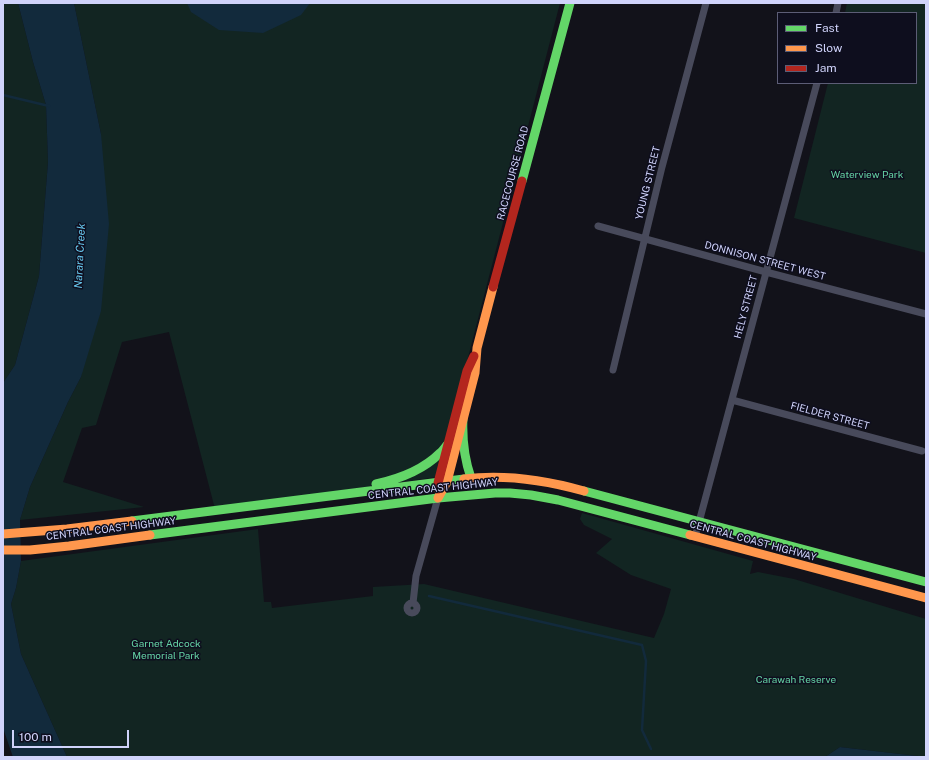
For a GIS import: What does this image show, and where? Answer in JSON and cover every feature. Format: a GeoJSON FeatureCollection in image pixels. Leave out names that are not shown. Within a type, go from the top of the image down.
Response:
{"type":"FeatureCollection","features":[{"type":"Feature","properties":{"kind":"main road","name":"RACECOURSE ROAD"},"geometry":{"type":"LineString","coordinates":[[442,482],[448,444],[467,372],[477,348],[570,3]]}},
{"type":"Feature","properties":{"kind":"main road","name":"RACECOURSE ROAD"},"geometry":{"type":"LineString","coordinates":[[438,498],[463,418],[475,373],[477,348]]}},
{"type":"Feature","properties":{"kind":"main road"},"geometry":{"type":"LineString","coordinates":[[463,418],[462,436],[464,456],[471,478]]}},
{"type":"Feature","properties":{"kind":"main road"},"geometry":{"type":"LineString","coordinates":[[300,500],[389,481],[424,465],[438,455],[448,444]]}},
{"type":"Feature","properties":{"kind":"main road","name":"CENTRAL COAST HIGHWAY"},"geometry":{"type":"LineString","coordinates":[[3,534],[82,528],[471,478],[507,477],[543,480],[579,489],[926,582]]}},
{"type":"Feature","properties":{"kind":"main road","name":"CENTRAL COAST HIGHWAY"},"geometry":{"type":"LineString","coordinates":[[3,550],[30,550],[69,546],[438,498],[504,493],[538,496],[558,500],[926,598]]}},
{"type":"Feature","properties":{"kind":"street","name":"YOUNG STREET"},"geometry":{"type":"LineString","coordinates":[[613,370],[642,254],[644,238],[681,93],[706,3]]}},
{"type":"Feature","properties":{"kind":"street","name":"HELY STREET"},"geometry":{"type":"LineString","coordinates":[[695,537],[817,84]]}},
{"type":"Feature","properties":{"kind":"street","name":"DONNISON STREET WEST"},"geometry":{"type":"LineString","coordinates":[[598,226],[926,314]]}},
{"type":"Feature","properties":{"kind":"street","name":"FIELDER STREET"},"geometry":{"type":"LineString","coordinates":[[732,400],[922,451]]}},
{"type":"Feature","properties":{"kind":"street"},"geometry":{"type":"LineString","coordinates":[[413,603],[416,576],[438,498]]}},
{"type":"Feature","properties":{"kind":"green space"},"geometry":{"type":"Polygon","coordinates":[[[3,3],[18,3],[46,105],[48,162],[39,276],[15,365],[3,383],[3,3]]]}},
{"type":"Feature","properties":{"kind":"green space"},"geometry":{"type":"Polygon","coordinates":[[[74,3],[560,3],[437,477],[215,509],[169,332],[122,342],[96,425],[82,428],[63,482],[144,507],[20,520],[30,487],[68,402],[81,377],[101,134],[74,3]]]}},
{"type":"Feature","properties":{"kind":"green space","name":"Waterview Park"},"geometry":{"type":"Polygon","coordinates":[[[847,3],[926,3],[926,253],[794,218],[828,84],[917,84],[917,12],[845,12],[847,3]]]}},
{"type":"Feature","properties":{"kind":"green space","name":"Garnet Adcock Memorial Park"},"geometry":{"type":"Polygon","coordinates":[[[582,513],[753,561],[750,574],[758,572],[794,579],[926,619],[926,757],[840,747],[825,757],[67,757],[21,654],[11,604],[16,588],[21,561],[258,529],[264,602],[271,602],[272,608],[373,596],[373,587],[424,584],[654,638],[664,614],[671,589],[631,575],[596,553],[612,539],[584,525],[580,519],[582,513]]]}},
{"type":"Feature","properties":{"kind":"water","name":"Narara Creek"},"geometry":{"type":"Polygon","coordinates":[[[18,3],[74,3],[101,134],[109,224],[101,311],[81,377],[68,402],[30,487],[20,520],[21,561],[16,588],[11,604],[21,654],[67,757],[13,757],[3,728],[3,383],[15,365],[39,276],[48,162],[46,105],[18,3]]]}},
{"type":"Feature","properties":{"kind":"water"},"geometry":{"type":"Polygon","coordinates":[[[187,3],[310,3],[301,15],[263,33],[219,30],[191,12],[187,3]]]}},
{"type":"Feature","properties":{"kind":"water"},"geometry":{"type":"Polygon","coordinates":[[[840,747],[926,757],[825,757],[840,747]]]}},
{"type":"Feature","properties":{"kind":"waterway"},"geometry":{"type":"LineString","coordinates":[[3,95],[49,106]]}},
{"type":"Feature","properties":{"kind":"waterway"},"geometry":{"type":"LineString","coordinates":[[429,596],[642,645],[646,661],[642,730],[651,749]]}},
{"type":"Feature","properties":{"kind":"traffic: fast"},"geometry":{"type":"LineString","coordinates":[[522,181],[570,3]]}},
{"type":"Feature","properties":{"kind":"traffic: fast"},"geometry":{"type":"LineString","coordinates":[[463,418],[464,448],[471,478]]}},
{"type":"Feature","properties":{"kind":"traffic: fast"},"geometry":{"type":"LineString","coordinates":[[376,484],[402,476],[418,469],[433,459],[448,444]]}},
{"type":"Feature","properties":{"kind":"traffic: fast"},"geometry":{"type":"LineString","coordinates":[[132,521],[464,479]]}},
{"type":"Feature","properties":{"kind":"traffic: fast"},"geometry":{"type":"LineString","coordinates":[[584,491],[926,582]]}},
{"type":"Feature","properties":{"kind":"traffic: fast"},"geometry":{"type":"LineString","coordinates":[[150,535],[438,498],[495,493],[531,495],[558,500],[690,535]]}},
{"type":"Feature","properties":{"kind":"traffic: slow"},"geometry":{"type":"LineString","coordinates":[[438,498],[447,482],[475,373],[477,348],[493,287]]}},
{"type":"Feature","properties":{"kind":"traffic: slow"},"geometry":{"type":"LineString","coordinates":[[464,479],[494,477],[524,479],[584,491]]}},
{"type":"Feature","properties":{"kind":"traffic: slow"},"geometry":{"type":"LineString","coordinates":[[3,534],[67,529],[132,521]]}},
{"type":"Feature","properties":{"kind":"traffic: slow"},"geometry":{"type":"LineString","coordinates":[[3,550],[30,550],[150,535]]}},
{"type":"Feature","properties":{"kind":"traffic: slow"},"geometry":{"type":"LineString","coordinates":[[690,535],[926,598]]}},
{"type":"Feature","properties":{"kind":"traffic: jam"},"geometry":{"type":"LineString","coordinates":[[493,287],[522,181]]}},
{"type":"Feature","properties":{"kind":"traffic: jam"},"geometry":{"type":"LineString","coordinates":[[438,489],[438,483],[467,371],[474,356]]}},
{"type":"Feature","properties":{"kind":"park label","name":"Carawah Reserve"},"geometry":{"type":"Point","coordinates":[796,680]}}]}
